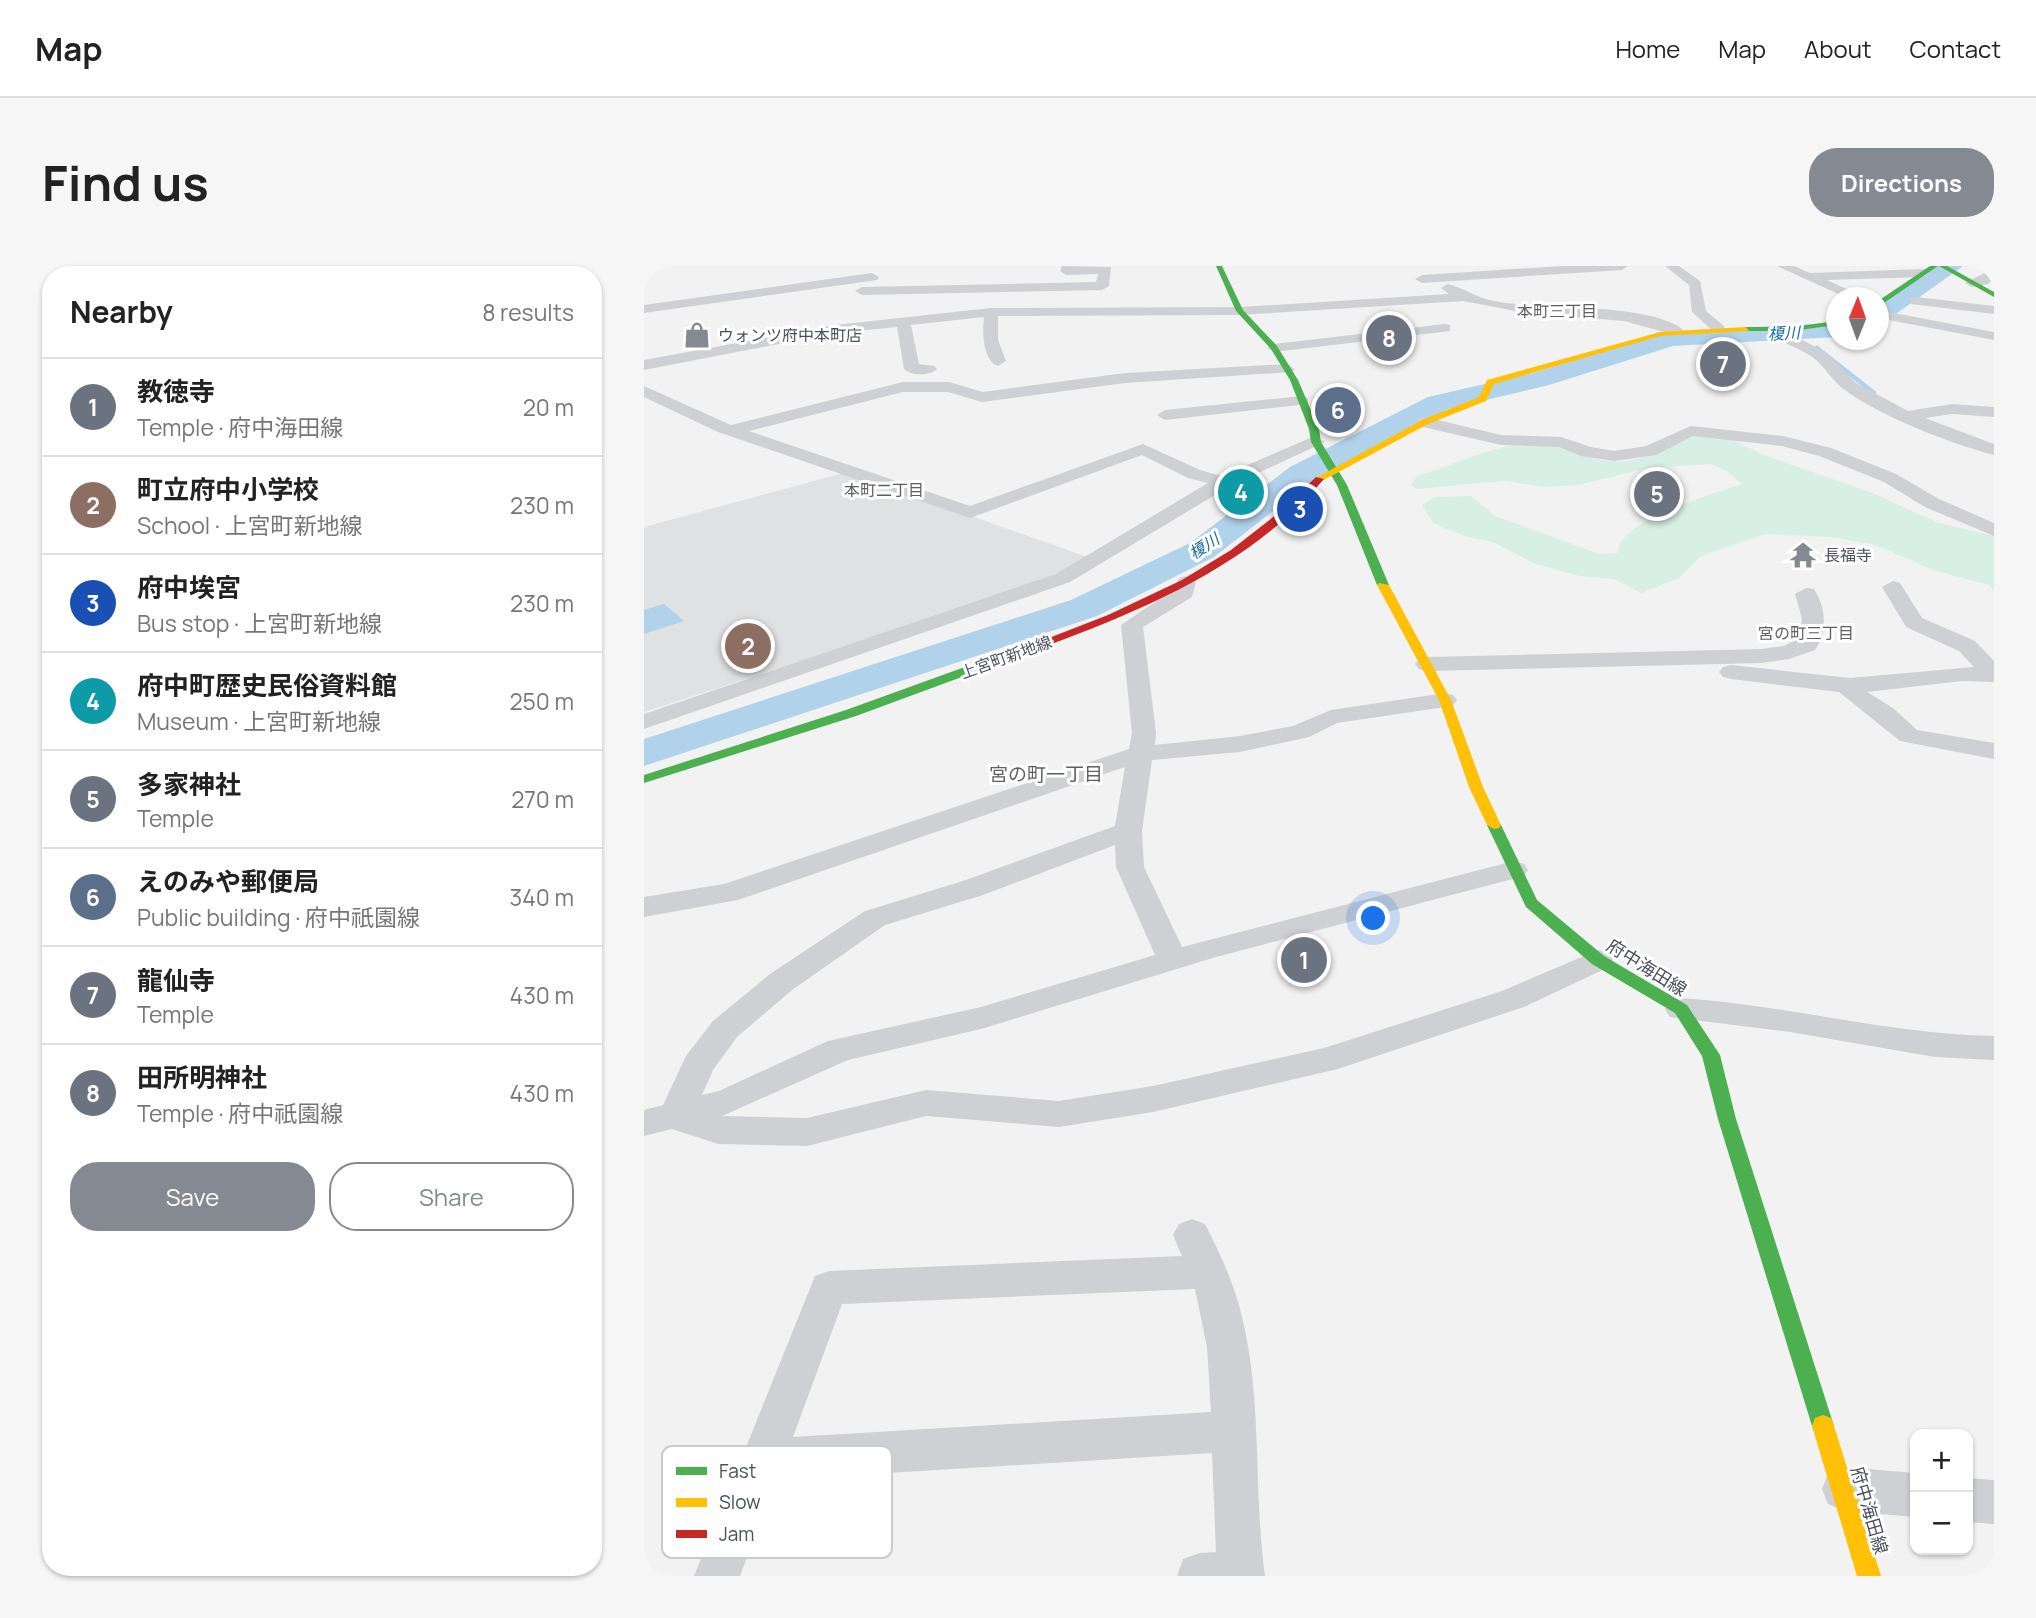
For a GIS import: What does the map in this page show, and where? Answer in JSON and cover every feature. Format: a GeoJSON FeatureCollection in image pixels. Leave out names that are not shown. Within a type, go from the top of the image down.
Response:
{"type":"FeatureCollection","features":[{"type":"Feature","properties":{"kind":"main road"},"geometry":{"type":"LineString","coordinates":[[1219,266],[1240,291],[1240,311]]}},
{"type":"Feature","properties":{"kind":"main road"},"geometry":{"type":"LineString","coordinates":[[1889,299],[1930,269]]}},
{"type":"Feature","properties":{"kind":"main road"},"geometry":{"type":"LineString","coordinates":[[1947,269],[1994,295]]}},
{"type":"Feature","properties":{"kind":"main road","name":"府中海田線"},"geometry":{"type":"LineString","coordinates":[[1240,311],[1274,348],[1287,369],[1376,572],[1445,700],[1476,787],[1531,903],[1598,960],[1681,1009],[1711,1055],[1727,1119],[1869,1576]]}},
{"type":"Feature","properties":{"kind":"main road"},"geometry":{"type":"LineString","coordinates":[[1679,332],[1774,329],[1826,324]]}},
{"type":"Feature","properties":{"kind":"main road","name":"上宮町新地線"},"geometry":{"type":"LineString","coordinates":[[644,779],[748,748],[1061,637],[1186,582],[1235,552],[1281,516],[1314,481],[1326,457],[1483,399],[1490,382],[1660,334],[1679,332]]}},
{"type":"Feature","properties":{"kind":"street"},"geometry":{"type":"LineString","coordinates":[[855,302],[999,280],[1102,286],[1106,270],[1066,271],[1068,266]]}},
{"type":"Feature","properties":{"kind":"street"},"geometry":{"type":"LineString","coordinates":[[1409,280],[1433,272],[1622,266]]}},
{"type":"Feature","properties":{"kind":"street"},"geometry":{"type":"LineString","coordinates":[[1671,266],[1695,284],[1699,312],[1719,329]]}},
{"type":"Feature","properties":{"kind":"street"},"geometry":{"type":"LineString","coordinates":[[1783,266],[1836,287]]}},
{"type":"Feature","properties":{"kind":"street"},"geometry":{"type":"LineString","coordinates":[[1812,276],[1930,269]]}},
{"type":"Feature","properties":{"kind":"street"},"geometry":{"type":"LineString","coordinates":[[857,326],[855,302],[876,272]]}},
{"type":"Feature","properties":{"kind":"street"},"geometry":{"type":"LineString","coordinates":[[644,309],[876,272]]}},
{"type":"Feature","properties":{"kind":"street"},"geometry":{"type":"LineString","coordinates":[[1433,272],[1465,298]]}},
{"type":"Feature","properties":{"kind":"street"},"geometry":{"type":"LineString","coordinates":[[1972,283],[1983,281],[1994,272]]}},
{"type":"Feature","properties":{"kind":"street"},"geometry":{"type":"LineString","coordinates":[[998,361],[998,354],[991,347],[986,291],[999,280]]}},
{"type":"Feature","properties":{"kind":"street"},"geometry":{"type":"LineString","coordinates":[[644,365],[857,326],[987,313],[1240,311],[1465,298],[1516,307],[1612,315],[1667,326],[1679,332]]}},
{"type":"Feature","properties":{"kind":"street"},"geometry":{"type":"LineString","coordinates":[[1916,301],[1994,310]]}},
{"type":"Feature","properties":{"kind":"street"},"geometry":{"type":"LineString","coordinates":[[1889,309],[1994,336]]}},
{"type":"Feature","properties":{"kind":"street"},"geometry":{"type":"LineString","coordinates":[[904,320],[912,369],[929,369]]}},
{"type":"Feature","properties":{"kind":"street"},"geometry":{"type":"LineString","coordinates":[[1274,348],[1445,328]]}},
{"type":"Feature","properties":{"kind":"street"},"geometry":{"type":"LineString","coordinates":[[1774,329],[1782,338],[1821,356],[1850,386],[1908,416],[1994,450]]}},
{"type":"Feature","properties":{"kind":"street"},"geometry":{"type":"LineString","coordinates":[[731,430],[903,387],[949,387],[982,397],[1125,377],[1287,369]]}},
{"type":"Feature","properties":{"kind":"street"},"geometry":{"type":"LineString","coordinates":[[644,391],[731,430],[970,512],[1143,449],[1194,474],[1224,482]]}},
{"type":"Feature","properties":{"kind":"street"},"geometry":{"type":"LineString","coordinates":[[1165,415],[1302,401]]}},
{"type":"Feature","properties":{"kind":"street"},"geometry":{"type":"LineString","coordinates":[[1908,416],[1952,409],[1994,412]]}},
{"type":"Feature","properties":{"kind":"street"},"geometry":{"type":"LineString","coordinates":[[1425,422],[1500,440],[1561,442],[1587,452],[1614,456],[1650,451],[1691,431],[1783,441],[1825,452],[1890,478],[1932,503],[1994,530]]}},
{"type":"Feature","properties":{"kind":"street"},"geometry":{"type":"LineString","coordinates":[[644,722],[1063,578],[1224,482],[1326,457]]}},
{"type":"Feature","properties":{"kind":"street"},"geometry":{"type":"LineString","coordinates":[[1173,960],[1130,867],[1128,831],[1144,733],[1132,625],[1184,592],[1186,582]]}},
{"type":"Feature","properties":{"kind":"street"},"geometry":{"type":"LineString","coordinates":[[1893,587],[1914,622],[1967,646],[1994,675]]}},
{"type":"Feature","properties":{"kind":"street"},"geometry":{"type":"LineString","coordinates":[[1427,664],[1761,656],[1789,652],[1807,645],[1815,618],[1806,594]]}},
{"type":"Feature","properties":{"kind":"street"},"geometry":{"type":"LineString","coordinates":[[1688,658],[1719,670],[1863,686],[1937,679],[1967,672],[1994,675]]}},
{"type":"Feature","properties":{"kind":"street"},"geometry":{"type":"LineString","coordinates":[[1845,684],[1855,695],[1885,713],[1909,736],[1994,751]]}},
{"type":"Feature","properties":{"kind":"street"},"geometry":{"type":"LineString","coordinates":[[644,907],[728,893],[1140,754],[1240,744],[1300,732],[1331,717],[1445,700]]}},
{"type":"Feature","properties":{"kind":"street"},"geometry":{"type":"LineString","coordinates":[[644,788],[748,748]]}},
{"type":"Feature","properties":{"kind":"street"},"geometry":{"type":"LineString","coordinates":[[660,1120],[724,1029],[780,982],[875,918],[973,888],[1128,831]]}},
{"type":"Feature","properties":{"kind":"street"},"geometry":{"type":"LineString","coordinates":[[660,1120],[727,1102],[840,1050],[981,1018],[1173,960],[1514,870]]}},
{"type":"Feature","properties":{"kind":"street"},"geometry":{"type":"LineString","coordinates":[[660,1120],[718,1130],[807,1132],[926,1104],[1059,1114],[1153,1099],[1326,1060],[1513,999],[1598,960]]}},
{"type":"Feature","properties":{"kind":"street"},"geometry":{"type":"LineString","coordinates":[[1681,1009],[1761,1016],[1853,1033],[1972,1048],[1994,1048]]}},
{"type":"Feature","properties":{"kind":"street"},"geometry":{"type":"LineString","coordinates":[[1192,1235],[1209,1272],[1222,1316],[1233,1431],[1228,1575]]}},
{"type":"Feature","properties":{"kind":"street"},"geometry":{"type":"LineString","coordinates":[[767,1446],[829,1288],[1209,1272]]}},
{"type":"Feature","properties":{"kind":"street"},"geometry":{"type":"LineString","coordinates":[[892,1452],[1233,1431]]}},
{"type":"Feature","properties":{"kind":"street"},"geometry":{"type":"LineString","coordinates":[[1844,1489],[1910,1495]]}},
{"type":"Feature","properties":{"kind":"street"},"geometry":{"type":"LineString","coordinates":[[1973,1500],[1994,1502]]}},
{"type":"Feature","properties":{"kind":"street"},"geometry":{"type":"LineString","coordinates":[[717,1576],[724,1558]]}},
{"type":"Feature","properties":{"kind":"shaded area"},"geometry":{"type":"Polygon","coordinates":[[[847,472],[1090,558],[1051,580],[644,712],[644,527],[847,472]]]}},
{"type":"Feature","properties":{"kind":"green space"},"geometry":{"type":"Polygon","coordinates":[[[1689,436],[1725,436],[1764,455],[1875,494],[1936,522],[1994,536],[1994,591],[1989,585],[1936,571],[1875,545],[1832,537],[1766,534],[1701,556],[1679,578],[1641,593],[1614,579],[1579,576],[1533,563],[1493,542],[1464,536],[1433,523],[1422,505],[1434,497],[1471,496],[1495,516],[1600,554],[1617,553],[1624,538],[1646,522],[1679,506],[1742,484],[1728,472],[1711,464],[1647,468],[1578,485],[1545,487],[1504,481],[1417,489],[1411,485],[1417,476],[1518,444],[1546,444],[1588,457],[1617,461],[1641,458],[1689,436]]]}},
{"type":"Feature","properties":{"kind":"water"},"geometry":{"type":"Polygon","coordinates":[[[664,604],[684,621],[644,634],[644,610],[664,604]]]}},
{"type":"Feature","properties":{"kind":"waterway","name":"榎川"},"geometry":{"type":"LineString","coordinates":[[1889,309],[1952,266]]}},
{"type":"Feature","properties":{"kind":"waterway","name":"榎川"},"geometry":{"type":"LineString","coordinates":[[644,753],[1084,608],[1202,550],[1301,474],[1438,403],[1540,379],[1671,339],[1826,331]]}},
{"type":"Feature","properties":{"kind":"waterway"},"geometry":{"type":"LineString","coordinates":[[1817,348],[1874,393]]}},
{"type":"Feature","properties":{"kind":"traffic: fast"},"geometry":{"type":"LineString","coordinates":[[1219,266],[1240,311],[1274,348],[1294,380],[1314,429],[1316,442],[1342,485],[1383,585]]}},
{"type":"Feature","properties":{"kind":"traffic: fast"},"geometry":{"type":"LineString","coordinates":[[1889,297],[1935,266]]}},
{"type":"Feature","properties":{"kind":"traffic: fast"},"geometry":{"type":"LineString","coordinates":[[1942,266],[1994,295]]}},
{"type":"Feature","properties":{"kind":"traffic: fast"},"geometry":{"type":"LineString","coordinates":[[1746,329],[1792,329],[1826,324]]}},
{"type":"Feature","properties":{"kind":"traffic: fast"},"geometry":{"type":"LineString","coordinates":[[644,779],[851,713],[1042,643]]}},
{"type":"Feature","properties":{"kind":"traffic: fast"},"geometry":{"type":"LineString","coordinates":[[1494,825],[1531,903],[1598,960],[1681,1009],[1711,1055],[1727,1119],[1823,1426]]}},
{"type":"Feature","properties":{"kind":"traffic: slow"},"geometry":{"type":"LineString","coordinates":[[1319,479],[1425,422],[1483,399],[1490,382],[1660,334],[1746,329]]}},
{"type":"Feature","properties":{"kind":"traffic: slow"},"geometry":{"type":"LineString","coordinates":[[1383,585],[1445,700],[1476,787],[1494,825]]}},
{"type":"Feature","properties":{"kind":"traffic: slow"},"geometry":{"type":"LineString","coordinates":[[1823,1426],[1869,1576]]}},
{"type":"Feature","properties":{"kind":"traffic: jam"},"geometry":{"type":"LineString","coordinates":[[1042,643],[1112,617],[1186,582],[1235,552],[1281,516],[1319,479]]}},
{"type":"Feature","properties":{"kind":"place","name":"ウォンツ府中本町店"},"geometry":{"type":"Point","coordinates":[697,335]}},
{"type":"Feature","properties":{"kind":"place","name":"田所明神社"},"geometry":{"type":"Point","coordinates":[1389,338]}},
{"type":"Feature","properties":{"kind":"place","name":"龍仙寺"},"geometry":{"type":"Point","coordinates":[1723,364]}},
{"type":"Feature","properties":{"kind":"place","name":"えのみや郵便局"},"geometry":{"type":"Point","coordinates":[1338,410]}},
{"type":"Feature","properties":{"kind":"place","name":"府中町歴史民俗資料館"},"geometry":{"type":"Point","coordinates":[1241,492]}},
{"type":"Feature","properties":{"kind":"place","name":"多家神社"},"geometry":{"type":"Point","coordinates":[1657,494]}},
{"type":"Feature","properties":{"kind":"place","name":"府中埃宮"},"geometry":{"type":"Point","coordinates":[1300,509]}},
{"type":"Feature","properties":{"kind":"place","name":"長福寺"},"geometry":{"type":"Point","coordinates":[1803,555]}},
{"type":"Feature","properties":{"kind":"place","name":"町立府中小学校"},"geometry":{"type":"Point","coordinates":[748,646]}},
{"type":"Feature","properties":{"kind":"place","name":"教徳寺"},"geometry":{"type":"Point","coordinates":[1304,960]}},
{"type":"Feature","properties":{"kind":"district","name":"本町三丁目"},"geometry":{"type":"Point","coordinates":[1557,311]}},
{"type":"Feature","properties":{"kind":"district","name":"本町二丁目"},"geometry":{"type":"Point","coordinates":[884,490]}},
{"type":"Feature","properties":{"kind":"district","name":"宮の町三丁目"},"geometry":{"type":"Point","coordinates":[1806,633]}},
{"type":"Feature","properties":{"kind":"district","name":"宮の町一丁目"},"geometry":{"type":"Point","coordinates":[1046,774]}}]}
